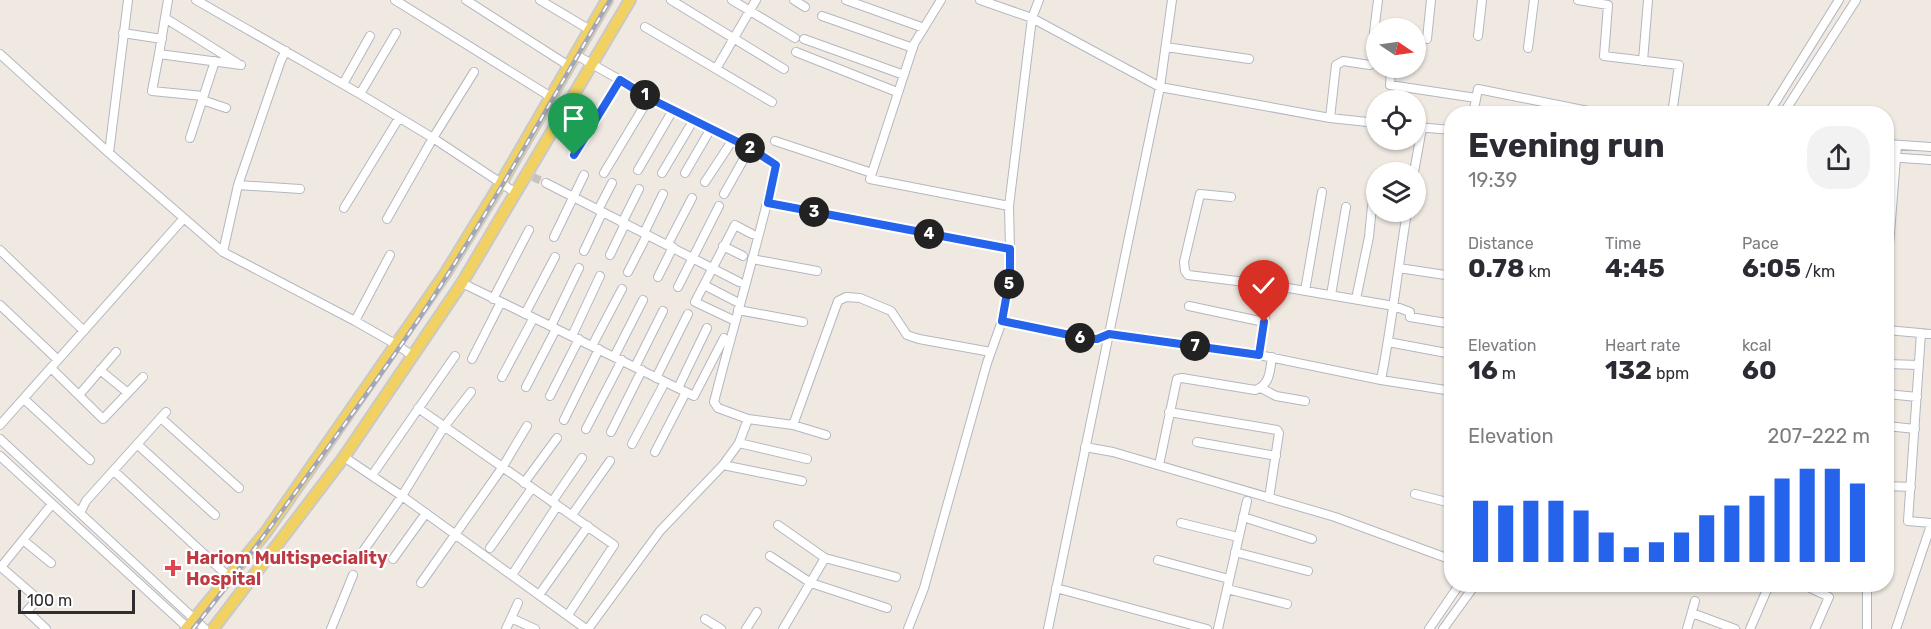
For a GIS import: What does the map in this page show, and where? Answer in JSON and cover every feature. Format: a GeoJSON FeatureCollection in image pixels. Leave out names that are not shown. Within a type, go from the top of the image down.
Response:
{"type":"FeatureCollection","features":[{"type":"Feature","properties":{"kind":"main road"},"geometry":{"type":"LineString","coordinates":[[187,628],[266,532],[445,274],[501,183],[607,0]]}},
{"type":"Feature","properties":{"kind":"main road"},"geometry":{"type":"LineString","coordinates":[[213,629],[344,457],[462,283],[516,193],[530,175],[630,0]]}},
{"type":"Feature","properties":{"kind":"street"},"geometry":{"type":"LineString","coordinates":[[109,153],[128,0]]}},
{"type":"Feature","properties":{"kind":"street"},"geometry":{"type":"LineString","coordinates":[[168,0],[152,91],[203,98],[226,108]]}},
{"type":"Feature","properties":{"kind":"street"},"geometry":{"type":"LineString","coordinates":[[196,0],[433,138],[516,193]]}},
{"type":"Feature","properties":{"kind":"street"},"geometry":{"type":"LineString","coordinates":[[395,0],[551,97]]}},
{"type":"Feature","properties":{"kind":"street"},"geometry":{"type":"LineString","coordinates":[[466,0],[569,66]]}},
{"type":"Feature","properties":{"kind":"street"},"geometry":{"type":"LineString","coordinates":[[540,0],[590,30]]}},
{"type":"Feature","properties":{"kind":"street"},"geometry":{"type":"LineString","coordinates":[[671,0],[784,69]]}},
{"type":"Feature","properties":{"kind":"street"},"geometry":{"type":"LineString","coordinates":[[732,0],[795,38]]}},
{"type":"Feature","properties":{"kind":"street"},"geometry":{"type":"LineString","coordinates":[[717,69],[756,0]]}},
{"type":"Feature","properties":{"kind":"street"},"geometry":{"type":"LineString","coordinates":[[794,0],[805,7]]}},
{"type":"Feature","properties":{"kind":"street"},"geometry":{"type":"LineString","coordinates":[[846,0],[924,28]]}},
{"type":"Feature","properties":{"kind":"street"},"geometry":{"type":"LineString","coordinates":[[941,0],[913,48],[870,179],[1009,206]]}},
{"type":"Feature","properties":{"kind":"street"},"geometry":{"type":"LineString","coordinates":[[980,0],[1032,18],[1160,87],[1330,118],[1366,122]]}},
{"type":"Feature","properties":{"kind":"street"},"geometry":{"type":"LineString","coordinates":[[908,629],[924,588],[991,352],[1002,321],[1010,276],[1009,206],[1032,18],[1039,0]]}},
{"type":"Feature","properties":{"kind":"street"},"geometry":{"type":"LineString","coordinates":[[1048,629],[1160,87],[1172,0]]}},
{"type":"Feature","properties":{"kind":"street"},"geometry":{"type":"LineString","coordinates":[[1376,18],[1378,0]]}},
{"type":"Feature","properties":{"kind":"street"},"geometry":{"type":"LineString","coordinates":[[1427,39],[1431,0]]}},
{"type":"Feature","properties":{"kind":"street"},"geometry":{"type":"LineString","coordinates":[[1478,36],[1482,0]]}},
{"type":"Feature","properties":{"kind":"street"},"geometry":{"type":"LineString","coordinates":[[1528,48],[1534,0]]}},
{"type":"Feature","properties":{"kind":"street"},"geometry":{"type":"LineString","coordinates":[[1578,0],[1610,2],[1604,56],[1678,65],[1673,106]]}},
{"type":"Feature","properties":{"kind":"street"},"geometry":{"type":"LineString","coordinates":[[1643,61],[1648,0]]}},
{"type":"Feature","properties":{"kind":"street"},"geometry":{"type":"LineString","coordinates":[[1773,106],[1839,0]]}},
{"type":"Feature","properties":{"kind":"street"},"geometry":{"type":"LineString","coordinates":[[1788,106],[1856,0]]}},
{"type":"Feature","properties":{"kind":"street"},"geometry":{"type":"LineString","coordinates":[[822,16],[913,48]]}},
{"type":"Feature","properties":{"kind":"street"},"geometry":{"type":"LineString","coordinates":[[159,54],[241,65],[165,18]]}},
{"type":"Feature","properties":{"kind":"street"},"geometry":{"type":"LineString","coordinates":[[645,27],[772,102]]}},
{"type":"Feature","properties":{"kind":"street"},"geometry":{"type":"LineString","coordinates":[[123,33],[162,39]]}},
{"type":"Feature","properties":{"kind":"street"},"geometry":{"type":"LineString","coordinates":[[360,94],[396,33]]}},
{"type":"Feature","properties":{"kind":"street"},"geometry":{"type":"LineString","coordinates":[[343,84],[370,36]]}},
{"type":"Feature","properties":{"kind":"street"},"geometry":{"type":"LineString","coordinates":[[804,39],[904,75]]}},
{"type":"Feature","properties":{"kind":"street"},"geometry":{"type":"LineString","coordinates":[[1166,47],[1249,59]]}},
{"type":"Feature","properties":{"kind":"street"},"geometry":{"type":"LineString","coordinates":[[223,252],[238,185],[280,60],[286,51]]}},
{"type":"Feature","properties":{"kind":"street"},"geometry":{"type":"LineString","coordinates":[[796,52],[897,93]]}},
{"type":"Feature","properties":{"kind":"street"},"geometry":{"type":"LineString","coordinates":[[0,54],[223,252],[355,321],[413,356]]}},
{"type":"Feature","properties":{"kind":"street"},"geometry":{"type":"LineString","coordinates":[[576,55],[649,98],[750,148],[776,165],[768,203],[714,402],[718,408],[747,419],[793,425],[826,435]]}},
{"type":"Feature","properties":{"kind":"street"},"geometry":{"type":"LineString","coordinates":[[1330,118],[1336,65],[1343,61],[1366,64]]}},
{"type":"Feature","properties":{"kind":"street"},"geometry":{"type":"LineString","coordinates":[[190,138],[215,62]]}},
{"type":"Feature","properties":{"kind":"street"},"geometry":{"type":"LineString","coordinates":[[387,219],[474,72]]}},
{"type":"Feature","properties":{"kind":"street"},"geometry":{"type":"LineString","coordinates":[[1390,78],[1390,84],[1476,98]]}},
{"type":"Feature","properties":{"kind":"street"},"geometry":{"type":"LineString","coordinates":[[574,155],[620,80]]}},
{"type":"Feature","properties":{"kind":"street"},"geometry":{"type":"LineString","coordinates":[[1474,106],[1478,89],[1563,106]]}},
{"type":"Feature","properties":{"kind":"street"},"geometry":{"type":"LineString","coordinates":[[604,173],[649,98]]}},
{"type":"Feature","properties":{"kind":"street"},"geometry":{"type":"LineString","coordinates":[[638,170],[673,110]]}},
{"type":"Feature","properties":{"kind":"street"},"geometry":{"type":"LineString","coordinates":[[344,208],[399,118]]}},
{"type":"Feature","properties":{"kind":"street"},"geometry":{"type":"LineString","coordinates":[[662,173],[693,121]]}},
{"type":"Feature","properties":{"kind":"street"},"geometry":{"type":"LineString","coordinates":[[1426,128],[1444,130]]}},
{"type":"Feature","properties":{"kind":"street"},"geometry":{"type":"LineString","coordinates":[[685,173],[710,130]]}},
{"type":"Feature","properties":{"kind":"street"},"geometry":{"type":"LineString","coordinates":[[705,182],[732,141]]}},
{"type":"Feature","properties":{"kind":"street"},"geometry":{"type":"LineString","coordinates":[[775,141],[872,172]]}},
{"type":"Feature","properties":{"kind":"street"},"geometry":{"type":"LineString","coordinates":[[1894,145],[1931,147]]}},
{"type":"Feature","properties":{"kind":"street"},"geometry":{"type":"LineString","coordinates":[[1894,182],[1897,145]]}},
{"type":"Feature","properties":{"kind":"street"},"geometry":{"type":"LineString","coordinates":[[724,194],[750,148]]}},
{"type":"Feature","properties":{"kind":"street"},"geometry":{"type":"LineString","coordinates":[[1896,157],[1931,160]]}},
{"type":"Feature","properties":{"kind":"street"},"geometry":{"type":"LineString","coordinates":[[554,237],[584,175]]}},
{"type":"Feature","properties":{"kind":"street"},"geometry":{"type":"LineString","coordinates":[[546,183],[740,282]]}},
{"type":"Feature","properties":{"kind":"street"},"geometry":{"type":"LineString","coordinates":[[584,251],[612,183]]}},
{"type":"Feature","properties":{"kind":"street"},"geometry":{"type":"LineString","coordinates":[[238,185],[300,189]]}},
{"type":"Feature","properties":{"kind":"street"},"geometry":{"type":"LineString","coordinates":[[610,255],[639,189]]}},
{"type":"Feature","properties":{"kind":"street"},"geometry":{"type":"LineString","coordinates":[[1305,291],[1323,192]]}},
{"type":"Feature","properties":{"kind":"street"},"geometry":{"type":"LineString","coordinates":[[628,272],[663,194]]}},
{"type":"Feature","properties":{"kind":"street"},"geometry":{"type":"LineString","coordinates":[[1231,197],[1200,194],[1184,262],[1188,275],[1270,285],[1394,306],[1410,312],[1410,318],[1444,323]]}},
{"type":"Feature","properties":{"kind":"street"},"geometry":{"type":"LineString","coordinates":[[658,277],[692,198]]}},
{"type":"Feature","properties":{"kind":"street"},"geometry":{"type":"LineString","coordinates":[[768,203],[1010,249]]}},
{"type":"Feature","properties":{"kind":"street"},"geometry":{"type":"LineString","coordinates":[[678,288],[718,206]]}},
{"type":"Feature","properties":{"kind":"street"},"geometry":{"type":"LineString","coordinates":[[1331,295],[1346,207]]}},
{"type":"Feature","properties":{"kind":"street"},"geometry":{"type":"LineString","coordinates":[[0,425],[184,218]]}},
{"type":"Feature","properties":{"kind":"street"},"geometry":{"type":"LineString","coordinates":[[1356,299],[1370,222]]}},
{"type":"Feature","properties":{"kind":"street"},"geometry":{"type":"LineString","coordinates":[[1381,380],[1406,222]]}},
{"type":"Feature","properties":{"kind":"street"},"geometry":{"type":"LineString","coordinates":[[731,319],[696,302],[735,225],[752,234]]}},
{"type":"Feature","properties":{"kind":"street"},"geometry":{"type":"LineString","coordinates":[[472,359],[529,230]]}},
{"type":"Feature","properties":{"kind":"street"},"geometry":{"type":"LineString","coordinates":[[723,246],[743,256]]}},
{"type":"Feature","properties":{"kind":"street"},"geometry":{"type":"LineString","coordinates":[[0,250],[84,331]]}},
{"type":"Feature","properties":{"kind":"street"},"geometry":{"type":"LineString","coordinates":[[355,321],[390,255]]}},
{"type":"Feature","properties":{"kind":"street"},"geometry":{"type":"LineString","coordinates":[[525,314],[555,257]]}},
{"type":"Feature","properties":{"kind":"street"},"geometry":{"type":"LineString","coordinates":[[752,259],[817,271]]}},
{"type":"Feature","properties":{"kind":"street"},"geometry":{"type":"LineString","coordinates":[[526,387],[579,268]]}},
{"type":"Feature","properties":{"kind":"street"},"geometry":{"type":"LineString","coordinates":[[1399,268],[1444,275]]}},
{"type":"Feature","properties":{"kind":"street"},"geometry":{"type":"LineString","coordinates":[[550,396],[600,276]]}},
{"type":"Feature","properties":{"kind":"street"},"geometry":{"type":"LineString","coordinates":[[462,283],[694,396],[724,338]]}},
{"type":"Feature","properties":{"kind":"street"},"geometry":{"type":"LineString","coordinates":[[704,285],[735,301]]}},
{"type":"Feature","properties":{"kind":"street"},"geometry":{"type":"LineString","coordinates":[[1259,355],[1270,285]]}},
{"type":"Feature","properties":{"kind":"street"},"geometry":{"type":"LineString","coordinates":[[564,420],[622,289]]}},
{"type":"Feature","properties":{"kind":"street"},"geometry":{"type":"LineString","coordinates":[[793,425],[838,301],[846,297],[860,298],[891,311],[907,335],[991,352]]}},
{"type":"Feature","properties":{"kind":"street"},"geometry":{"type":"LineString","coordinates":[[586,429],[644,300]]}},
{"type":"Feature","properties":{"kind":"street"},"geometry":{"type":"LineString","coordinates":[[0,305],[58,360]]}},
{"type":"Feature","properties":{"kind":"street"},"geometry":{"type":"LineString","coordinates":[[1190,306],[1264,322]]}},
{"type":"Feature","properties":{"kind":"street"},"geometry":{"type":"LineString","coordinates":[[738,310],[803,322]]}},
{"type":"Feature","properties":{"kind":"street"},"geometry":{"type":"LineString","coordinates":[[610,432],[663,311]]}},
{"type":"Feature","properties":{"kind":"street"},"geometry":{"type":"LineString","coordinates":[[656,378],[688,314]]}},
{"type":"Feature","properties":{"kind":"street"},"geometry":{"type":"LineString","coordinates":[[502,377],[533,319]]}},
{"type":"Feature","properties":{"kind":"street"},"geometry":{"type":"LineString","coordinates":[[1002,321],[1089,339],[1097,339],[1109,334],[1272,357],[1381,380],[1444,390]]}},
{"type":"Feature","properties":{"kind":"street"},"geometry":{"type":"LineString","coordinates":[[678,388],[708,328]]}},
{"type":"Feature","properties":{"kind":"street"},"geometry":{"type":"LineString","coordinates":[[1894,331],[1931,334]]}},
{"type":"Feature","properties":{"kind":"street"},"geometry":{"type":"LineString","coordinates":[[1896,629],[1931,524],[1908,521],[1921,333]]}},
{"type":"Feature","properties":{"kind":"street"},"geometry":{"type":"LineString","coordinates":[[1388,342],[1444,352]]}},
{"type":"Feature","properties":{"kind":"street"},"geometry":{"type":"LineString","coordinates":[[79,395],[116,352]]}},
{"type":"Feature","properties":{"kind":"street"},"geometry":{"type":"LineString","coordinates":[[375,471],[455,356]]}},
{"type":"Feature","properties":{"kind":"street"},"geometry":{"type":"LineString","coordinates":[[1159,465],[1177,379],[1255,390],[1268,381],[1272,357]]}},
{"type":"Feature","properties":{"kind":"street"},"geometry":{"type":"LineString","coordinates":[[1894,364],[1919,365]]}},
{"type":"Feature","properties":{"kind":"street"},"geometry":{"type":"LineString","coordinates":[[51,368],[103,419],[143,376]]}},
{"type":"Feature","properties":{"kind":"street"},"geometry":{"type":"LineString","coordinates":[[100,370],[128,393]]}},
{"type":"Feature","properties":{"kind":"street"},"geometry":{"type":"LineString","coordinates":[[632,444],[665,382]]}},
{"type":"Feature","properties":{"kind":"street"},"geometry":{"type":"LineString","coordinates":[[1261,388],[1270,394],[1305,401]]}},
{"type":"Feature","properties":{"kind":"street"},"geometry":{"type":"LineString","coordinates":[[359,557],[402,496],[444,427],[471,392]]}},
{"type":"Feature","properties":{"kind":"street"},"geometry":{"type":"LineString","coordinates":[[655,452],[686,392]]}},
{"type":"Feature","properties":{"kind":"street"},"geometry":{"type":"LineString","coordinates":[[1894,395],[1917,397]]}},
{"type":"Feature","properties":{"kind":"street"},"geometry":{"type":"LineString","coordinates":[[24,399],[90,460]]}},
{"type":"Feature","properties":{"kind":"street"},"geometry":{"type":"LineString","coordinates":[[418,408],[614,545],[568,615]]}},
{"type":"Feature","properties":{"kind":"street"},"geometry":{"type":"LineString","coordinates":[[1169,411],[1277,430],[1279,432],[1269,498]]}},
{"type":"Feature","properties":{"kind":"street"},"geometry":{"type":"LineString","coordinates":[[80,513],[86,501],[163,415],[239,488]]}},
{"type":"Feature","properties":{"kind":"street"},"geometry":{"type":"LineString","coordinates":[[344,457],[587,629],[660,531],[723,465],[739,443],[747,419]]}},
{"type":"Feature","properties":{"kind":"street"},"geometry":{"type":"LineString","coordinates":[[421,583],[502,468],[527,426]]}},
{"type":"Feature","properties":{"kind":"street"},"geometry":{"type":"LineString","coordinates":[[1894,427],[1915,429]]}},
{"type":"Feature","properties":{"kind":"street"},"geometry":{"type":"LineString","coordinates":[[524,483],[557,438]]}},
{"type":"Feature","properties":{"kind":"street"},"geometry":{"type":"LineString","coordinates":[[0,439],[206,629]]}},
{"type":"Feature","properties":{"kind":"street"},"geometry":{"type":"LineString","coordinates":[[1197,442],[1276,456]]}},
{"type":"Feature","properties":{"kind":"street"},"geometry":{"type":"LineString","coordinates":[[739,443],[807,459]]}},
{"type":"Feature","properties":{"kind":"street"},"geometry":{"type":"LineString","coordinates":[[137,444],[215,515]]}},
{"type":"Feature","properties":{"kind":"street"},"geometry":{"type":"LineString","coordinates":[[1085,447],[1159,465],[1335,518],[1444,557]]}},
{"type":"Feature","properties":{"kind":"street"},"geometry":{"type":"LineString","coordinates":[[0,456],[187,628]]}},
{"type":"Feature","properties":{"kind":"street"},"geometry":{"type":"LineString","coordinates":[[512,575],[582,458]]}},
{"type":"Feature","properties":{"kind":"street"},"geometry":{"type":"LineString","coordinates":[[572,515],[610,461]]}},
{"type":"Feature","properties":{"kind":"street"},"geometry":{"type":"LineString","coordinates":[[723,465],[802,481]]}},
{"type":"Feature","properties":{"kind":"street"},"geometry":{"type":"LineString","coordinates":[[114,471],[229,577]]}},
{"type":"Feature","properties":{"kind":"street"},"geometry":{"type":"LineString","coordinates":[[1894,486],[1911,487]]}},
{"type":"Feature","properties":{"kind":"street"},"geometry":{"type":"LineString","coordinates":[[490,548],[532,488]]}},
{"type":"Feature","properties":{"kind":"street"},"geometry":{"type":"LineString","coordinates":[[1415,494],[1444,501]]}},
{"type":"Feature","properties":{"kind":"street"},"geometry":{"type":"LineString","coordinates":[[1218,629],[1247,501]]}},
{"type":"Feature","properties":{"kind":"street"},"geometry":{"type":"LineString","coordinates":[[46,629],[27,611],[38,599],[1,567],[52,504]]}},
{"type":"Feature","properties":{"kind":"street"},"geometry":{"type":"LineString","coordinates":[[393,559],[426,513]]}},
{"type":"Feature","properties":{"kind":"street"},"geometry":{"type":"LineString","coordinates":[[1243,517],[1312,539]]}},
{"type":"Feature","properties":{"kind":"street"},"geometry":{"type":"LineString","coordinates":[[1181,523],[1238,537]]}},
{"type":"Feature","properties":{"kind":"street"},"geometry":{"type":"LineString","coordinates":[[778,525],[825,558],[896,577]]}},
{"type":"Feature","properties":{"kind":"street"},"geometry":{"type":"LineString","coordinates":[[539,595],[588,526]]}},
{"type":"Feature","properties":{"kind":"street"},"geometry":{"type":"LineString","coordinates":[[23,540],[51,563]]}},
{"type":"Feature","properties":{"kind":"street"},"geometry":{"type":"LineString","coordinates":[[1235,552],[1308,570]]}},
{"type":"Feature","properties":{"kind":"street"},"geometry":{"type":"LineString","coordinates":[[770,555],[811,583],[887,608]]}},
{"type":"Feature","properties":{"kind":"street"},"geometry":{"type":"LineString","coordinates":[[783,629],[825,558]]}},
{"type":"Feature","properties":{"kind":"street"},"geometry":{"type":"LineString","coordinates":[[1158,560],[1229,579]]}},
{"type":"Feature","properties":{"kind":"street"},"geometry":{"type":"LineString","coordinates":[[331,629],[354,574]]}},
{"type":"Feature","properties":{"kind":"street"},"geometry":{"type":"LineString","coordinates":[[1056,588],[1207,629]]}},
{"type":"Feature","properties":{"kind":"street"},"geometry":{"type":"LineString","coordinates":[[1227,589],[1287,604]]}},
{"type":"Feature","properties":{"kind":"street"},"geometry":{"type":"LineString","coordinates":[[1429,629],[1454,592]]}},
{"type":"Feature","properties":{"kind":"street"},"geometry":{"type":"LineString","coordinates":[[1443,629],[1470,592]]}},
{"type":"Feature","properties":{"kind":"street"},"geometry":{"type":"LineString","coordinates":[[1750,629],[1766,592]]}},
{"type":"Feature","properties":{"kind":"street"},"geometry":{"type":"LineString","coordinates":[[1815,629],[1829,597],[1819,592]]}},
{"type":"Feature","properties":{"kind":"street"},"geometry":{"type":"LineString","coordinates":[[1867,592],[1867,629]]}},
{"type":"Feature","properties":{"kind":"street"},"geometry":{"type":"LineString","coordinates":[[1687,629],[1695,601]]}},
{"type":"Feature","properties":{"kind":"street"},"geometry":{"type":"LineString","coordinates":[[506,629],[518,603]]}},
{"type":"Feature","properties":{"kind":"street"},"geometry":{"type":"LineString","coordinates":[[746,629],[757,612]]}},
{"type":"Feature","properties":{"kind":"street"},"geometry":{"type":"LineString","coordinates":[[1692,613],[1735,629]]}},
{"type":"Feature","properties":{"kind":"street"},"geometry":{"type":"LineString","coordinates":[[511,618],[535,629]]}},
{"type":"Feature","properties":{"kind":"street"},"geometry":{"type":"LineString","coordinates":[[705,619],[721,629]]}},
{"type":"Feature","properties":{"kind":"tunnel"},"geometry":{"type":"LineString","coordinates":[[533,177],[546,183]]}},
{"type":"Feature","properties":{"kind":"railway"},"geometry":{"type":"LineString","coordinates":[[193,629],[274,522],[428,305],[498,192],[610,0]]}},
{"type":"Feature","properties":{"kind":"place","name":"Hariom Multispeciality Hospital"},"geometry":{"type":"Point","coordinates":[173,568]}},
{"type":"Feature","properties":{"kind":"route"},"geometry":{"type":"LineString","coordinates":[[574,155],[620,80],[649,98],[750,148],[776,165],[768,203],[1010,249],[1010,276],[1002,321],[1089,339],[1097,339],[1109,334],[1259,355],[1264,322]]}}]}
